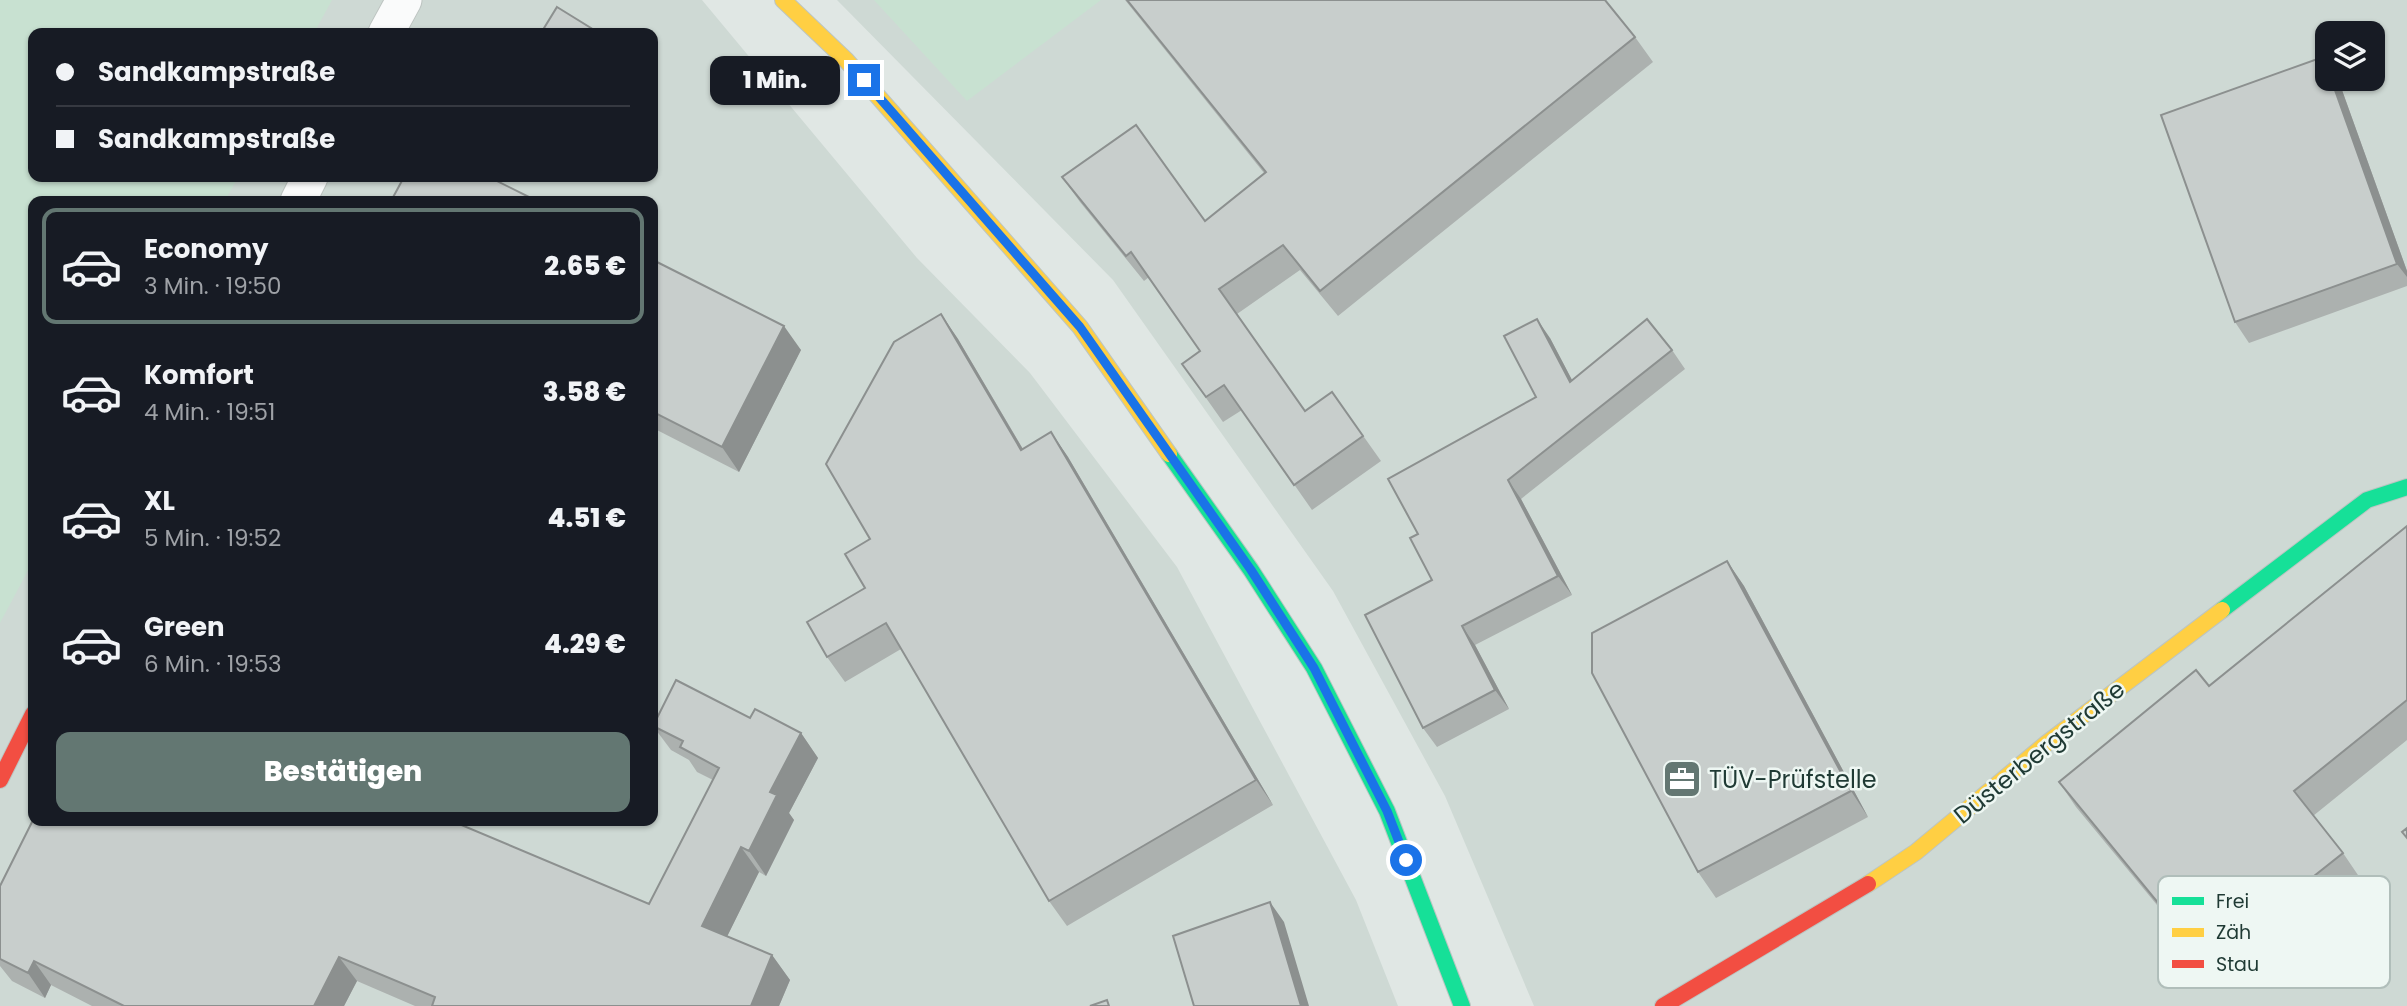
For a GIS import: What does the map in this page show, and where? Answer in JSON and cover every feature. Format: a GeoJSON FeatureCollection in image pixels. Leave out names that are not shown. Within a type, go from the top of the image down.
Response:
{"type":"FeatureCollection","features":[{"type":"Feature","properties":{"kind":"street"},"geometry":{"type":"LineString","coordinates":[[389,28],[404,0]]}},
{"type":"Feature","properties":{"kind":"street"},"geometry":{"type":"LineString","coordinates":[[783,0],[846,60],[1080,327],[1251,570],[1314,668],[1387,811],[1462,1006]]}},
{"type":"Feature","properties":{"kind":"street","name":"Düsterbergstraße"},"geometry":{"type":"LineString","coordinates":[[1663,1006],[1916,852],[2047,743],[2367,500],[2407,487]]}},
{"type":"Feature","properties":{"kind":"street"},"geometry":{"type":"LineString","coordinates":[[0,780],[28,725]]}},
{"type":"Feature","properties":{"kind":"shaded area"},"geometry":{"type":"Polygon","coordinates":[[[0,0],[702,0],[917,258],[1030,373],[1177,567],[1356,900],[1398,1006],[0,1006],[0,0]]]}},
{"type":"Feature","properties":{"kind":"shaded area"},"geometry":{"type":"Polygon","coordinates":[[[837,0],[2407,0],[2407,1006],[1534,1006],[1445,796],[1333,591],[1113,280],[837,0]]]}},
{"type":"Feature","properties":{"kind":"green space"},"geometry":{"type":"Polygon","coordinates":[[[0,0],[332,0],[317,28],[28,28],[28,182],[235,182],[228,196],[28,196],[28,570],[0,623],[0,0]]]}},
{"type":"Feature","properties":{"kind":"green space"},"geometry":{"type":"Polygon","coordinates":[[[874,0],[1101,0],[967,101],[874,0]]]}},
{"type":"Feature","properties":{"kind":"building"},"geometry":{"type":"Polygon","coordinates":[[[1127,0],[1605,0],[1635,37],[1320,291],[1283,245],[1219,289],[1305,411],[1332,392],[1363,436],[1294,485],[1224,385],[1206,397],[1182,364],[1200,351],[1131,252],[1126,256],[1062,177],[1136,125],[1205,221],[1266,172],[1127,0]]]}},
{"type":"Feature","properties":{"kind":"building"},"geometry":{"type":"Polygon","coordinates":[[[557,7],[591,28],[544,28],[557,7]]]}},
{"type":"Feature","properties":{"kind":"building"},"geometry":{"type":"Polygon","coordinates":[[[2315,60],[2315,91],[2335,91],[2397,264],[2235,322],[2161,115],[2315,60]]]}},
{"type":"Feature","properties":{"kind":"building"},"geometry":{"type":"Polygon","coordinates":[[[401,182],[499,182],[527,196],[394,196],[401,182]]]}},
{"type":"Feature","properties":{"kind":"building"},"geometry":{"type":"Polygon","coordinates":[[[658,263],[784,326],[722,447],[658,415],[658,263]]]}},
{"type":"Feature","properties":{"kind":"building"},"geometry":{"type":"Polygon","coordinates":[[[941,314],[1021,450],[1051,432],[1256,780],[1049,901],[886,623],[827,657],[807,622],[865,588],[845,554],[870,539],[826,464],[894,342],[941,314]]]}},
{"type":"Feature","properties":{"kind":"building"},"geometry":{"type":"Polygon","coordinates":[[[1537,319],[1570,382],[1647,319],[1672,350],[1508,480],[1558,576],[1462,626],[1495,690],[1423,728],[1365,615],[1432,580],[1410,538],[1418,534],[1388,479],[1536,397],[1504,336],[1537,319]]]}},
{"type":"Feature","properties":{"kind":"building"},"geometry":{"type":"Polygon","coordinates":[[[2407,526],[2407,700],[2294,791],[2343,853],[2314,876],[2158,876],[2158,903],[2059,782],[2196,670],[2209,686],[2407,526]]]}},
{"type":"Feature","properties":{"kind":"building"},"geometry":{"type":"Polygon","coordinates":[[[1727,561],[1851,791],[1698,872],[1592,673],[1592,633],[1727,561]]]}},
{"type":"Feature","properties":{"kind":"building"},"geometry":{"type":"Polygon","coordinates":[[[676,680],[750,718],[755,709],[801,733],[770,792],[777,795],[749,851],[741,847],[702,926],[772,955],[751,1006],[432,1006],[435,997],[339,957],[314,1006],[124,1006],[34,961],[28,973],[0,959],[0,886],[30,826],[464,826],[649,904],[719,768],[680,747],[683,741],[658,728],[658,716],[676,680]]]}},
{"type":"Feature","properties":{"kind":"building"},"geometry":{"type":"Polygon","coordinates":[[[1270,902],[1301,1006],[1194,1006],[1173,936],[1270,902]]]}},
{"type":"Feature","properties":{"kind":"building"},"geometry":{"type":"Polygon","coordinates":[[[1107,1000],[1109,1006],[1090,1006],[1107,1000]]]}},
{"type":"Feature","properties":{"kind":"traffic: fast"},"geometry":{"type":"LineString","coordinates":[[1169,454],[1251,570],[1314,668],[1387,811],[1462,1006]]}},
{"type":"Feature","properties":{"kind":"traffic: fast"},"geometry":{"type":"LineString","coordinates":[[2222,610],[2367,500],[2407,487]]}},
{"type":"Feature","properties":{"kind":"traffic: slow"},"geometry":{"type":"LineString","coordinates":[[783,0],[846,60],[1080,327],[1169,454]]}},
{"type":"Feature","properties":{"kind":"traffic: slow"},"geometry":{"type":"LineString","coordinates":[[1868,884],[1916,852],[2047,743],[2222,610]]}},
{"type":"Feature","properties":{"kind":"traffic: jam"},"geometry":{"type":"LineString","coordinates":[[0,780],[28,724]]}},
{"type":"Feature","properties":{"kind":"traffic: jam"},"geometry":{"type":"LineString","coordinates":[[1663,1006],[1868,884]]}},
{"type":"Feature","properties":{"kind":"place","name":"TÜV-Prüfstelle"},"geometry":{"type":"Point","coordinates":[1682,779]}},
{"type":"Feature","properties":{"kind":"route"},"geometry":{"type":"LineString","coordinates":[[864,80],[1080,327],[1251,570],[1314,668],[1387,811],[1406,860]]}}]}
